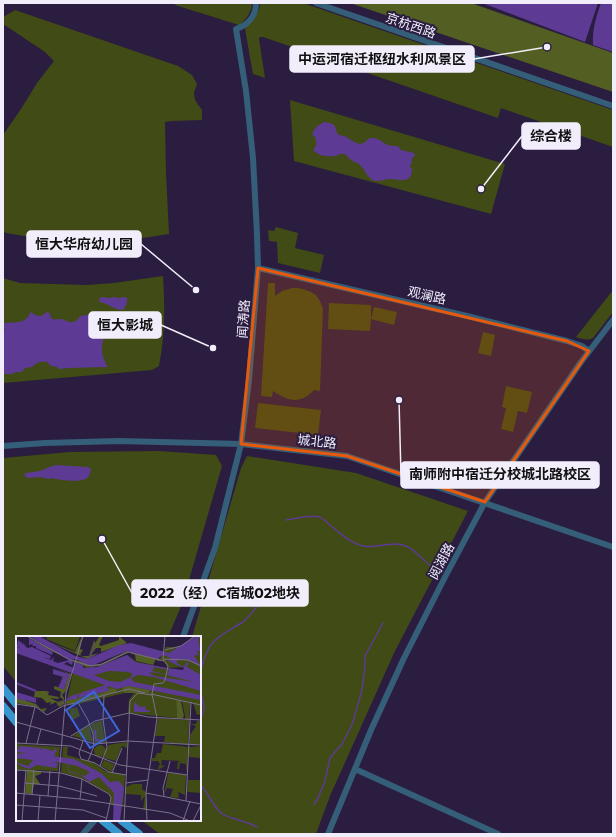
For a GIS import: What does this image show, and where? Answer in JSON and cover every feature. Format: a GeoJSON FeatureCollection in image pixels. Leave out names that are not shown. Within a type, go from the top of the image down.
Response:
{"type":"FeatureCollection","features":[{"type":"Feature","properties":{"kind":"main road"},"geometry":{"type":"LineString","coordinates":[[3,688],[16,704]]}},
{"type":"Feature","properties":{"kind":"main road"},"geometry":{"type":"LineString","coordinates":[[3,706],[16,722]]}},
{"type":"Feature","properties":{"kind":"main road"},"geometry":{"type":"LineString","coordinates":[[103,821],[119,834]]}},
{"type":"Feature","properties":{"kind":"main road"},"geometry":{"type":"LineString","coordinates":[[122,821],[139,834]]}},
{"type":"Feature","properties":{"kind":"street","name":"闻涛路"},"geometry":{"type":"LineString","coordinates":[[183,636],[215,548],[241,444],[249,380],[258,268],[257,234],[253,158],[246,91],[236,29],[245,25],[249,21],[255,11],[256,3]]}},
{"type":"Feature","properties":{"kind":"street","name":"京杭西路"},"geometry":{"type":"LineString","coordinates":[[316,3],[613,106]]}},
{"type":"Feature","properties":{"kind":"street","name":"观澜路"},"geometry":{"type":"LineString","coordinates":[[258,268],[467,316],[567,341],[582,346],[589,351]]}},
{"type":"Feature","properties":{"kind":"street","name":"阅湖路"},"geometry":{"type":"LineString","coordinates":[[328,834],[371,730],[404,658],[485,502],[589,351],[613,320]]}},
{"type":"Feature","properties":{"kind":"street","name":"城北路"},"geometry":{"type":"LineString","coordinates":[[3,446],[119,441],[241,444],[347,456],[613,547]]}},
{"type":"Feature","properties":{"kind":"street"},"geometry":{"type":"LineString","coordinates":[[355,770],[498,834]]}},
{"type":"Feature","properties":{"kind":"street"},"geometry":{"type":"LineString","coordinates":[[83,834],[94,821]]}},
{"type":"Feature","properties":{"kind":"highlighted area"},"geometry":{"type":"Polygon","coordinates":[[[258,268],[567,341],[589,351],[485,502],[347,456],[241,444],[258,268]]]}},
{"type":"Feature","properties":{"kind":"green space"},"geometry":{"type":"Polygon","coordinates":[[[176,3],[252,3],[248,16],[239,25],[175,5],[176,3]]]}},
{"type":"Feature","properties":{"kind":"green space"},"geometry":{"type":"Polygon","coordinates":[[[260,3],[303,3],[613,110],[613,147],[501,108],[498,118],[263,37],[260,37],[259,39],[265,78],[253,74],[245,29],[257,14],[260,3]]]}},
{"type":"Feature","properties":{"kind":"green space"},"geometry":{"type":"Polygon","coordinates":[[[350,3],[471,3],[613,53],[613,92],[350,3]]]}},
{"type":"Feature","properties":{"kind":"green space"},"geometry":{"type":"Polygon","coordinates":[[[15,10],[178,66],[192,75],[197,84],[194,93],[195,100],[202,110],[202,120],[165,122],[169,234],[143,238],[90,241],[43,239],[6,233],[3,231],[3,135],[37,83],[54,61],[45,52],[3,24],[3,18],[15,10]]]}},
{"type":"Feature","properties":{"kind":"green space"},"geometry":{"type":"Polygon","coordinates":[[[290,100],[505,164],[491,214],[294,161],[290,100]]]}},
{"type":"Feature","properties":{"kind":"green space"},"geometry":{"type":"Polygon","coordinates":[[[276,227],[298,233],[295,248],[324,255],[320,273],[278,263],[277,242],[269,241],[268,230],[274,231],[276,227]]]}},
{"type":"Feature","properties":{"kind":"green space"},"geometry":{"type":"Polygon","coordinates":[[[163,276],[164,321],[159,366],[152,370],[3,383],[3,278],[20,283],[87,285],[163,276]]]}},
{"type":"Feature","properties":{"kind":"green space"},"geometry":{"type":"Polygon","coordinates":[[[268,283],[275,283],[275,296],[282,291],[292,288],[303,289],[311,292],[316,295],[323,309],[320,391],[314,390],[309,395],[299,400],[289,399],[273,391],[272,397],[261,396],[268,283]]]}},
{"type":"Feature","properties":{"kind":"green space"},"geometry":{"type":"Polygon","coordinates":[[[613,290],[613,312],[593,338],[587,340],[576,337],[613,290]]]}},
{"type":"Feature","properties":{"kind":"green space"},"geometry":{"type":"Polygon","coordinates":[[[329,303],[371,305],[370,331],[328,329],[329,303]]]}},
{"type":"Feature","properties":{"kind":"green space"},"geometry":{"type":"Polygon","coordinates":[[[374,307],[397,312],[394,325],[371,319],[374,307]]]}},
{"type":"Feature","properties":{"kind":"green space"},"geometry":{"type":"Polygon","coordinates":[[[483,332],[495,335],[491,356],[478,353],[483,332]]]}},
{"type":"Feature","properties":{"kind":"green space"},"geometry":{"type":"Polygon","coordinates":[[[506,386],[532,392],[527,413],[518,411],[513,432],[501,429],[506,408],[502,407],[506,386]]]}},
{"type":"Feature","properties":{"kind":"green space"},"geometry":{"type":"Polygon","coordinates":[[[258,403],[321,410],[318,435],[255,428],[258,403]]]}},
{"type":"Feature","properties":{"kind":"green space"},"geometry":{"type":"Polygon","coordinates":[[[159,451],[216,455],[222,466],[182,604],[168,636],[16,636],[16,682],[3,666],[3,458],[70,452],[159,451]]]}},
{"type":"Feature","properties":{"kind":"green space"},"geometry":{"type":"Polygon","coordinates":[[[247,456],[356,473],[468,511],[395,651],[330,796],[316,834],[160,834],[142,821],[201,821],[201,636],[192,636],[241,468],[247,456]]]}},
{"type":"Feature","properties":{"kind":"shaded area"},"geometry":{"type":"Polygon","coordinates":[[[482,3],[598,3],[585,42],[482,3]]]}},
{"type":"Feature","properties":{"kind":"shaded area"},"geometry":{"type":"Polygon","coordinates":[[[601,3],[613,3],[613,52],[593,45],[593,34],[601,3]]]}},
{"type":"Feature","properties":{"kind":"shaded area"},"geometry":{"type":"Polygon","coordinates":[[[324,122],[334,125],[339,135],[356,143],[361,144],[369,138],[374,138],[391,146],[398,146],[401,150],[414,153],[415,155],[411,160],[413,163],[411,163],[410,167],[412,169],[410,177],[404,180],[389,179],[375,181],[369,177],[359,164],[351,160],[346,155],[326,156],[315,152],[313,150],[316,146],[316,142],[315,137],[312,134],[316,127],[324,122]]]}},
{"type":"Feature","properties":{"kind":"shaded area"},"geometry":{"type":"Polygon","coordinates":[[[101,297],[125,297],[127,298],[127,302],[123,310],[120,310],[100,302],[99,299],[101,297]]]}},
{"type":"Feature","properties":{"kind":"shaded area"},"geometry":{"type":"Polygon","coordinates":[[[48,311],[52,319],[62,319],[68,322],[73,322],[80,316],[97,311],[99,313],[99,324],[103,329],[102,354],[108,367],[59,369],[57,367],[52,367],[47,362],[43,362],[37,363],[32,367],[25,368],[22,372],[3,374],[3,334],[5,329],[3,327],[3,322],[20,322],[26,319],[31,312],[40,316],[44,315],[48,311]]]}},
{"type":"Feature","properties":{"kind":"shaded area"},"geometry":{"type":"Polygon","coordinates":[[[56,465],[88,467],[91,470],[86,479],[76,481],[40,477],[28,478],[24,474],[40,471],[56,465]]]}},
{"type":"Feature","properties":{"kind":"waterway"},"geometry":{"type":"LineString","coordinates":[[286,520],[316,516],[320,517],[345,537],[358,545],[368,547],[401,544],[410,548],[437,571]]}},
{"type":"Feature","properties":{"kind":"waterway"},"geometry":{"type":"LineString","coordinates":[[201,671],[210,646],[223,634],[243,622],[257,606]]}},
{"type":"Feature","properties":{"kind":"waterway"},"geometry":{"type":"LineString","coordinates":[[314,804],[325,781],[330,758],[342,744],[352,725],[362,690],[365,656],[383,623]]}},
{"type":"Feature","properties":{"kind":"waterway"},"geometry":{"type":"LineString","coordinates":[[201,671],[201,690]]}},
{"type":"Feature","properties":{"kind":"waterway"},"geometry":{"type":"LineString","coordinates":[[201,690],[204,711],[201,716]]}},
{"type":"Feature","properties":{"kind":"waterway"},"geometry":{"type":"LineString","coordinates":[[201,786],[221,813],[257,827]]}},
{"type":"Feature","properties":{"kind":"place","name":"中运河宿迁枢纽水利风景区"},"geometry":{"type":"Point","coordinates":[547,47]}},
{"type":"Feature","properties":{"kind":"place","name":"综合楼"},"geometry":{"type":"Point","coordinates":[481,189]}},
{"type":"Feature","properties":{"kind":"place","name":"恒大华府幼儿园"},"geometry":{"type":"Point","coordinates":[196,290]}},
{"type":"Feature","properties":{"kind":"place","name":"恒大影城"},"geometry":{"type":"Point","coordinates":[213,348]}},
{"type":"Feature","properties":{"kind":"place","name":"南师附中宿迁分校城北路校区"},"geometry":{"type":"Point","coordinates":[399,400]}},
{"type":"Feature","properties":{"kind":"place","name":"2022（经）C宿城02地块"},"geometry":{"type":"Point","coordinates":[102,539]}}]}
